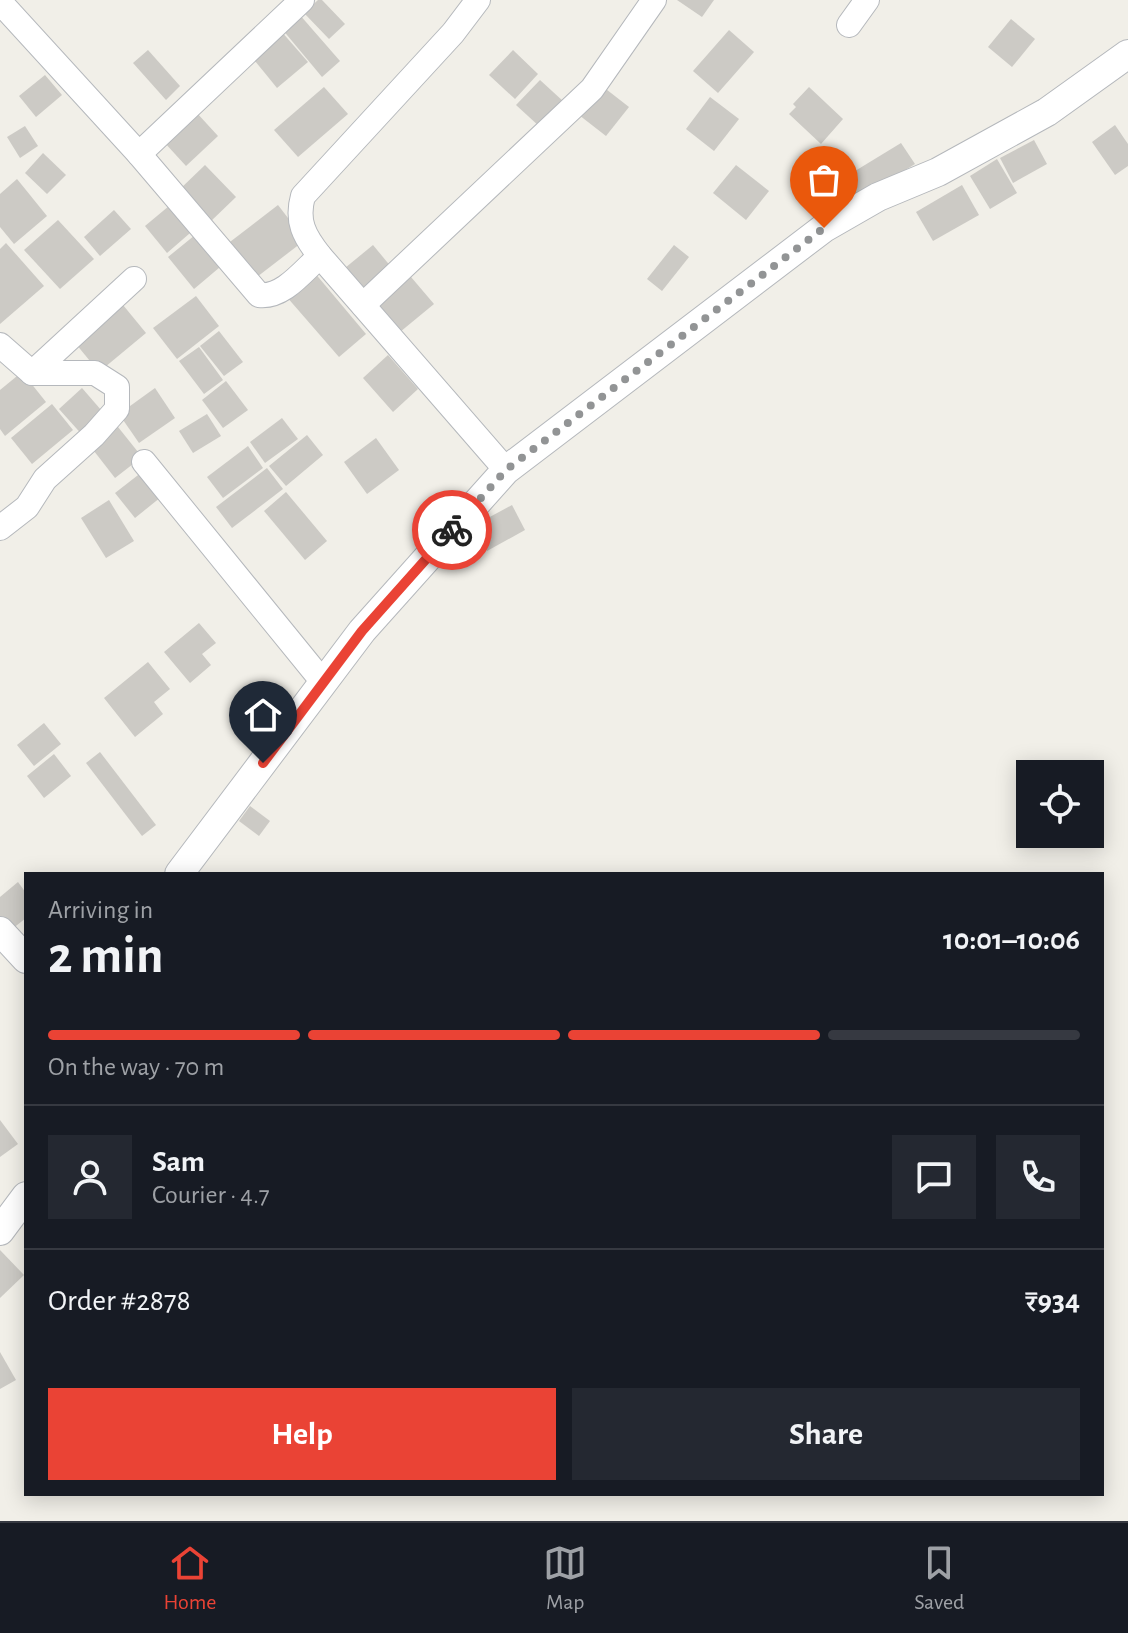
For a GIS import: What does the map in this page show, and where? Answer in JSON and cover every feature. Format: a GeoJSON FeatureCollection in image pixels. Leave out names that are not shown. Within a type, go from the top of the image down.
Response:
{"type":"FeatureCollection","features":[{"type":"Feature","properties":{"kind":"street"},"geometry":{"type":"LineString","coordinates":[[139,154],[302,0]]}},
{"type":"Feature","properties":{"kind":"street"},"geometry":{"type":"LineString","coordinates":[[478,0],[453,33],[303,196],[298,212],[302,228],[320,256],[506,470]]}},
{"type":"Feature","properties":{"kind":"street"},"geometry":{"type":"LineString","coordinates":[[363,305],[592,89],[654,0]]}},
{"type":"Feature","properties":{"kind":"street"},"geometry":{"type":"LineString","coordinates":[[849,25],[867,0]]}},
{"type":"Feature","properties":{"kind":"street"},"geometry":{"type":"LineString","coordinates":[[1,3],[139,154],[259,295],[269,296],[282,290],[320,256]]}},
{"type":"Feature","properties":{"kind":"street"},"geometry":{"type":"LineString","coordinates":[[180,872],[362,631],[506,470],[824,228],[878,197],[938,172],[1047,112],[1128,54]]}},
{"type":"Feature","properties":{"kind":"street"},"geometry":{"type":"LineString","coordinates":[[32,373],[134,279]]}},
{"type":"Feature","properties":{"kind":"street"},"geometry":{"type":"LineString","coordinates":[[0,345],[32,373],[95,373],[117,387],[117,409],[94,435],[45,479],[27,507],[0,528]]}},
{"type":"Feature","properties":{"kind":"street"},"geometry":{"type":"LineString","coordinates":[[144,462],[323,682]]}},
{"type":"Feature","properties":{"kind":"street"},"geometry":{"type":"LineString","coordinates":[[0,931],[24,957]]}},
{"type":"Feature","properties":{"kind":"street"},"geometry":{"type":"LineString","coordinates":[[0,1231],[24,1199]]}},
{"type":"Feature","properties":{"kind":"building"},"geometry":{"type":"Polygon","coordinates":[[[322,0],[345,24],[329,39],[304,13],[322,0]]]}},
{"type":"Feature","properties":{"kind":"building"},"geometry":{"type":"Polygon","coordinates":[[[677,0],[714,0],[702,17],[677,0]]]}},
{"type":"Feature","properties":{"kind":"building"},"geometry":{"type":"Polygon","coordinates":[[[299,14],[340,61],[322,77],[282,29],[299,14]]]}},
{"type":"Feature","properties":{"kind":"building"},"geometry":{"type":"Polygon","coordinates":[[[1011,19],[1035,39],[1012,67],[988,47],[1011,19]]]}},
{"type":"Feature","properties":{"kind":"building"},"geometry":{"type":"Polygon","coordinates":[[[729,30],[754,52],[718,93],[693,71],[729,30]]]}},
{"type":"Feature","properties":{"kind":"building"},"geometry":{"type":"Polygon","coordinates":[[[281,31],[308,62],[277,88],[251,56],[281,31]]]}},
{"type":"Feature","properties":{"kind":"building"},"geometry":{"type":"Polygon","coordinates":[[[148,50],[180,86],[166,100],[133,63],[148,50]]]}},
{"type":"Feature","properties":{"kind":"building"},"geometry":{"type":"Polygon","coordinates":[[[513,50],[538,74],[515,99],[489,75],[513,50]]]}},
{"type":"Feature","properties":{"kind":"building"},"geometry":{"type":"Polygon","coordinates":[[[45,75],[62,95],[36,117],[19,96],[45,75]]]}},
{"type":"Feature","properties":{"kind":"building"},"geometry":{"type":"Polygon","coordinates":[[[540,80],[564,102],[540,127],[516,105],[540,80]]]}},
{"type":"Feature","properties":{"kind":"building"},"geometry":{"type":"Polygon","coordinates":[[[602,86],[629,107],[606,136],[579,115],[602,86]]]}},
{"type":"Feature","properties":{"kind":"building"},"geometry":{"type":"Polygon","coordinates":[[[324,87],[348,114],[298,157],[274,130],[324,87]]]}},
{"type":"Feature","properties":{"kind":"building"},"geometry":{"type":"Polygon","coordinates":[[[809,87],[843,119],[821,144],[789,114],[796,107],[793,104],[809,87]]]}},
{"type":"Feature","properties":{"kind":"building"},"geometry":{"type":"Polygon","coordinates":[[[710,97],[739,119],[714,151],[686,129],[710,97]]]}},
{"type":"Feature","properties":{"kind":"building"},"geometry":{"type":"Polygon","coordinates":[[[196,112],[218,136],[186,166],[164,142],[196,112]]]}},
{"type":"Feature","properties":{"kind":"building"},"geometry":{"type":"Polygon","coordinates":[[[1115,125],[1128,144],[1128,166],[1115,175],[1092,142],[1115,125]]]}},
{"type":"Feature","properties":{"kind":"building"},"geometry":{"type":"Polygon","coordinates":[[[25,126],[38,146],[20,158],[7,137],[25,126]]]}},
{"type":"Feature","properties":{"kind":"building"},"geometry":{"type":"Polygon","coordinates":[[[1034,140],[1047,164],[1013,183],[1000,158],[1034,140]]]}},
{"type":"Feature","properties":{"kind":"building"},"geometry":{"type":"Polygon","coordinates":[[[901,143],[915,164],[850,204],[837,182],[901,143]]]}},
{"type":"Feature","properties":{"kind":"building"},"geometry":{"type":"Polygon","coordinates":[[[43,153],[66,175],[47,194],[25,173],[43,153]]]}},
{"type":"Feature","properties":{"kind":"building"},"geometry":{"type":"Polygon","coordinates":[[[997,159],[1017,193],[990,209],[970,176],[997,159]]]}},
{"type":"Feature","properties":{"kind":"building"},"geometry":{"type":"Polygon","coordinates":[[[205,165],[236,197],[209,223],[178,191],[205,165]]]}},
{"type":"Feature","properties":{"kind":"building"},"geometry":{"type":"Polygon","coordinates":[[[736,165],[769,191],[746,220],[713,193],[736,165]]]}},
{"type":"Feature","properties":{"kind":"building"},"geometry":{"type":"Polygon","coordinates":[[[17,179],[47,216],[14,244],[0,227],[0,194],[17,179]]]}},
{"type":"Feature","properties":{"kind":"building"},"geometry":{"type":"Polygon","coordinates":[[[962,185],[979,215],[933,241],[916,212],[962,185]]]}},
{"type":"Feature","properties":{"kind":"building"},"geometry":{"type":"Polygon","coordinates":[[[175,201],[197,227],[167,253],[145,226],[175,201]]]}},
{"type":"Feature","properties":{"kind":"building"},"geometry":{"type":"Polygon","coordinates":[[[278,205],[305,240],[253,280],[226,245],[278,205]]]}},
{"type":"Feature","properties":{"kind":"building"},"geometry":{"type":"Polygon","coordinates":[[[114,210],[131,229],[100,256],[84,237],[114,210]]]}},
{"type":"Feature","properties":{"kind":"building"},"geometry":{"type":"Polygon","coordinates":[[[58,220],[94,259],[60,289],[24,250],[58,220]]]}},
{"type":"Feature","properties":{"kind":"building"},"geometry":{"type":"Polygon","coordinates":[[[200,231],[226,262],[194,289],[168,257],[200,231]]]}},
{"type":"Feature","properties":{"kind":"building"},"geometry":{"type":"Polygon","coordinates":[[[6,243],[44,286],[0,324],[0,249],[6,243]]]}},
{"type":"Feature","properties":{"kind":"building"},"geometry":{"type":"Polygon","coordinates":[[[373,245],[392,268],[363,292],[345,268],[373,245]]]}},
{"type":"Feature","properties":{"kind":"building"},"geometry":{"type":"Polygon","coordinates":[[[674,245],[689,257],[662,291],[647,279],[674,245]]]}},
{"type":"Feature","properties":{"kind":"building"},"geometry":{"type":"Polygon","coordinates":[[[314,272],[366,334],[339,357],[286,296],[314,272]]]}},
{"type":"Feature","properties":{"kind":"building"},"geometry":{"type":"Polygon","coordinates":[[[411,277],[434,304],[400,332],[377,305],[411,277]]]}},
{"type":"Feature","properties":{"kind":"building"},"geometry":{"type":"Polygon","coordinates":[[[196,296],[219,326],[177,359],[153,328],[196,296]]]}},
{"type":"Feature","properties":{"kind":"building"},"geometry":{"type":"Polygon","coordinates":[[[123,305],[146,333],[99,372],[76,344],[123,305]]]}},
{"type":"Feature","properties":{"kind":"building"},"geometry":{"type":"Polygon","coordinates":[[[219,331],[243,362],[224,376],[200,346],[219,331]]]}},
{"type":"Feature","properties":{"kind":"building"},"geometry":{"type":"Polygon","coordinates":[[[199,347],[223,380],[204,394],[179,361],[199,347]]]}},
{"type":"Feature","properties":{"kind":"building"},"geometry":{"type":"Polygon","coordinates":[[[388,355],[418,389],[393,412],[363,378],[388,355]]]}},
{"type":"Feature","properties":{"kind":"building"},"geometry":{"type":"Polygon","coordinates":[[[22,372],[46,402],[5,436],[0,429],[0,390],[22,372]]]}},
{"type":"Feature","properties":{"kind":"building"},"geometry":{"type":"Polygon","coordinates":[[[226,381],[248,410],[223,428],[202,400],[226,381]]]}},
{"type":"Feature","properties":{"kind":"building"},"geometry":{"type":"Polygon","coordinates":[[[82,388],[108,418],[85,438],[59,409],[82,388]]]}},
{"type":"Feature","properties":{"kind":"building"},"geometry":{"type":"Polygon","coordinates":[[[155,388],[175,418],[139,443],[119,414],[155,388]]]}},
{"type":"Feature","properties":{"kind":"building"},"geometry":{"type":"Polygon","coordinates":[[[52,404],[73,430],[32,464],[11,438],[52,404]]]}},
{"type":"Feature","properties":{"kind":"building"},"geometry":{"type":"Polygon","coordinates":[[[207,414],[221,436],[193,453],[179,431],[207,414]]]}},
{"type":"Feature","properties":{"kind":"building"},"geometry":{"type":"Polygon","coordinates":[[[282,418],[298,439],[265,463],[250,442],[282,418]]]}},
{"type":"Feature","properties":{"kind":"building"},"geometry":{"type":"Polygon","coordinates":[[[114,422],[142,457],[115,478],[87,442],[114,422]]]}},
{"type":"Feature","properties":{"kind":"building"},"geometry":{"type":"Polygon","coordinates":[[[307,435],[323,455],[286,486],[269,466],[307,435]]]}},
{"type":"Feature","properties":{"kind":"building"},"geometry":{"type":"Polygon","coordinates":[[[376,438],[399,470],[367,494],[344,462],[376,438]]]}},
{"type":"Feature","properties":{"kind":"building"},"geometry":{"type":"Polygon","coordinates":[[[248,446],[263,468],[223,498],[207,477],[248,446]]]}},
{"type":"Feature","properties":{"kind":"building"},"geometry":{"type":"Polygon","coordinates":[[[267,468],[283,489],[232,528],[216,507],[267,468]]]}},
{"type":"Feature","properties":{"kind":"building"},"geometry":{"type":"Polygon","coordinates":[[[142,472],[161,497],[135,518],[115,493],[142,472]]]}},
{"type":"Feature","properties":{"kind":"building"},"geometry":{"type":"Polygon","coordinates":[[[286,492],[327,541],[305,560],[264,511],[286,492]]]}},
{"type":"Feature","properties":{"kind":"building"},"geometry":{"type":"Polygon","coordinates":[[[109,500],[134,541],[106,558],[81,518],[109,500]]]}},
{"type":"Feature","properties":{"kind":"building"},"geometry":{"type":"Polygon","coordinates":[[[512,505],[525,530],[487,551],[473,526],[512,505]]]}},
{"type":"Feature","properties":{"kind":"building"},"geometry":{"type":"Polygon","coordinates":[[[199,623],[216,643],[202,654],[211,665],[190,683],[164,652],[199,623]]]}},
{"type":"Feature","properties":{"kind":"building"},"geometry":{"type":"Polygon","coordinates":[[[148,662],[170,689],[154,702],[163,714],[135,737],[104,698],[148,662]]]}},
{"type":"Feature","properties":{"kind":"building"},"geometry":{"type":"Polygon","coordinates":[[[44,723],[61,744],[34,766],[17,745],[44,723]]]}},
{"type":"Feature","properties":{"kind":"building"},"geometry":{"type":"Polygon","coordinates":[[[100,752],[156,825],[142,836],[86,763],[100,752]]]}},
{"type":"Feature","properties":{"kind":"building"},"geometry":{"type":"Polygon","coordinates":[[[54,754],[71,776],[44,798],[27,776],[54,754]]]}},
{"type":"Feature","properties":{"kind":"building"},"geometry":{"type":"Polygon","coordinates":[[[250,806],[270,821],[259,836],[239,821],[250,806]]]}},
{"type":"Feature","properties":{"kind":"building"},"geometry":{"type":"Polygon","coordinates":[[[18,882],[24,890],[24,920],[7,933],[0,924],[0,897],[18,882]]]}},
{"type":"Feature","properties":{"kind":"building"},"geometry":{"type":"Polygon","coordinates":[[[0,1120],[18,1144],[0,1157],[0,1120]]]}},
{"type":"Feature","properties":{"kind":"building"},"geometry":{"type":"Polygon","coordinates":[[[0,1250],[24,1275],[0,1298],[0,1250]]]}},
{"type":"Feature","properties":{"kind":"building"},"geometry":{"type":"Polygon","coordinates":[[[0,1352],[16,1380],[0,1389],[0,1352]]]}},
{"type":"Feature","properties":{"kind":"way so far"},"geometry":{"type":"LineString","coordinates":[[452,530],[506,470],[824,228]]}},
{"type":"Feature","properties":{"kind":"route"},"geometry":{"type":"LineString","coordinates":[[263,763],[362,631],[452,530]]}}]}
